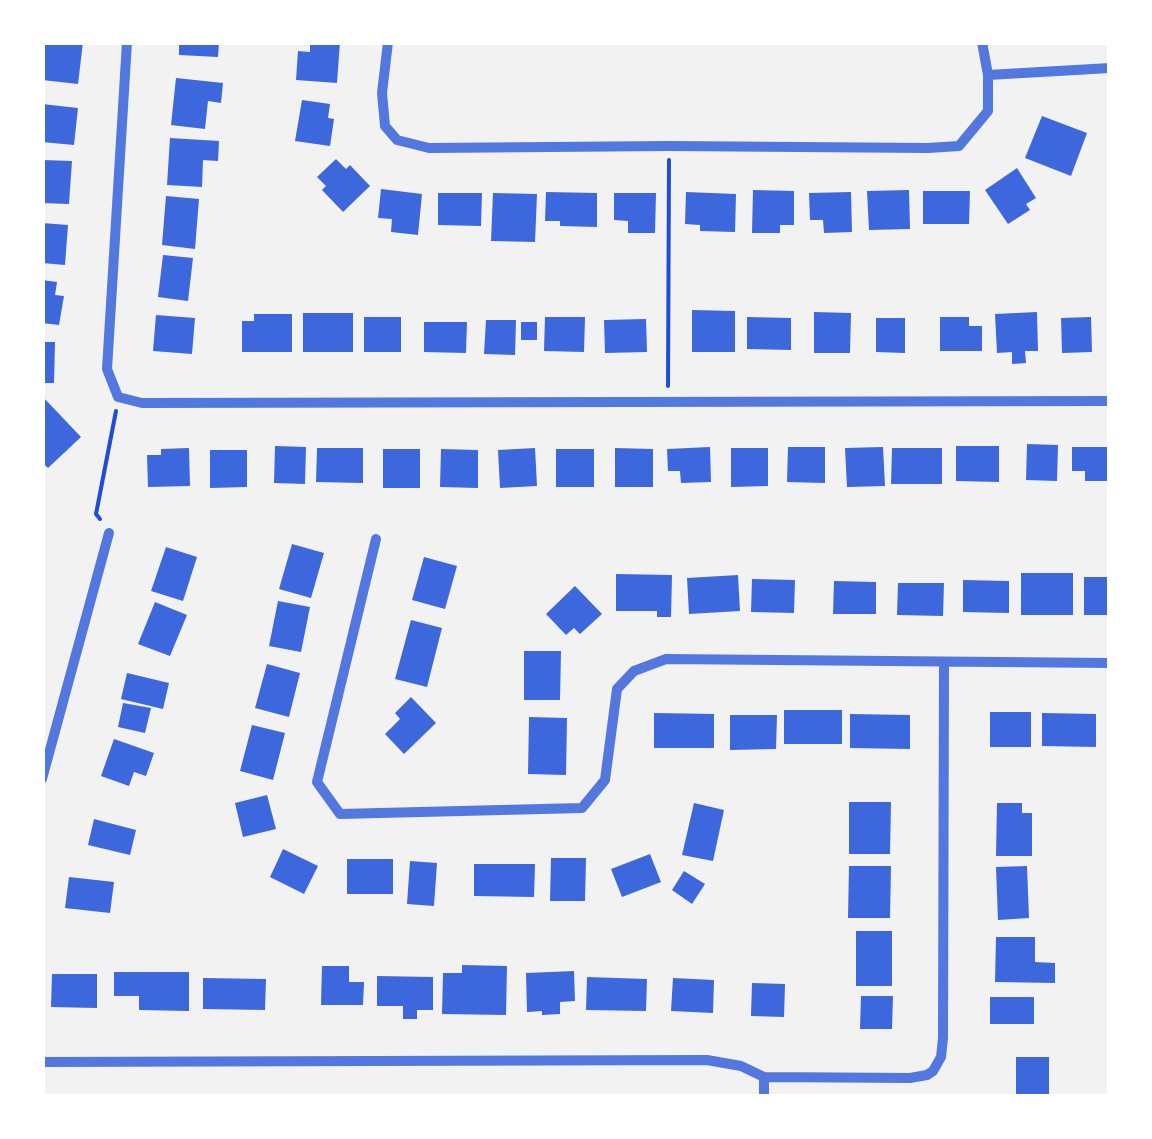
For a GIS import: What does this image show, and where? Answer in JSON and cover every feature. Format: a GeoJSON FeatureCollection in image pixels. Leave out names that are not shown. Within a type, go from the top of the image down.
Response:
{"type":"FeatureCollection","features":[{"type":"Feature","properties":{"kind":"street"},"geometry":{"type":"LineString","coordinates":[[127,42],[106,369],[118,397],[142,403],[1110,401]]}},
{"type":"Feature","properties":{"kind":"street"},"geometry":{"type":"LineString","coordinates":[[388,42],[382,93],[385,126],[397,140],[429,148],[959,146],[988,112],[988,74],[982,42]]}},
{"type":"Feature","properties":{"kind":"street"},"geometry":{"type":"LineString","coordinates":[[988,74],[1110,68]]}},
{"type":"Feature","properties":{"kind":"street"},"geometry":{"type":"LineString","coordinates":[[42,779],[110,533]]}},
{"type":"Feature","properties":{"kind":"street"},"geometry":{"type":"LineString","coordinates":[[376,538],[318,782],[340,814],[582,808],[604,780],[617,689],[634,671],[666,659],[1110,663]]}},
{"type":"Feature","properties":{"kind":"street"},"geometry":{"type":"LineString","coordinates":[[42,1062],[706,1060],[741,1066],[764,1077],[920,1078],[933,1071],[941,1057],[943,1038],[944,662]]}},
{"type":"Feature","properties":{"kind":"street"},"geometry":{"type":"LineString","coordinates":[[764,1077],[764,1096]]}},
{"type":"Feature","properties":{"kind":"path"},"geometry":{"type":"LineString","coordinates":[[668,402],[669,146]]}},
{"type":"Feature","properties":{"kind":"path"},"geometry":{"type":"LineString","coordinates":[[110,533],[96,514],[118,397]]}},
{"type":"Feature","properties":{"kind":"building"},"geometry":{"type":"Polygon","coordinates":[[[42,42],[83,42],[78,84],[42,80],[42,42]]]}},
{"type":"Feature","properties":{"kind":"building"},"geometry":{"type":"Polygon","coordinates":[[[179,42],[219,42],[218,57],[179,55],[179,42]]]}},
{"type":"Feature","properties":{"kind":"building"},"geometry":{"type":"Polygon","coordinates":[[[310,42],[340,42],[337,83],[296,80],[298,51],[310,52],[310,42]]]}},
{"type":"Feature","properties":{"kind":"building"},"geometry":{"type":"Polygon","coordinates":[[[176,78],[223,83],[221,103],[208,101],[205,129],[171,125],[176,78]]]}},
{"type":"Feature","properties":{"kind":"building"},"geometry":{"type":"Polygon","coordinates":[[[302,100],[330,104],[328,118],[334,119],[330,146],[295,141],[302,100]]]}},
{"type":"Feature","properties":{"kind":"building"},"geometry":{"type":"Polygon","coordinates":[[[42,104],[78,108],[74,145],[42,142],[42,104]]]}},
{"type":"Feature","properties":{"kind":"building"},"geometry":{"type":"Polygon","coordinates":[[[1042,116],[1087,133],[1071,176],[1025,158],[1042,116]]]}},
{"type":"Feature","properties":{"kind":"building"},"geometry":{"type":"Polygon","coordinates":[[[170,138],[219,141],[218,161],[203,160],[202,187],[167,185],[170,138]]]}},
{"type":"Feature","properties":{"kind":"building"},"geometry":{"type":"Polygon","coordinates":[[[336,159],[346,169],[350,165],[370,186],[343,212],[322,190],[326,186],[317,177],[336,159]]]}},
{"type":"Feature","properties":{"kind":"building"},"geometry":{"type":"Polygon","coordinates":[[[42,160],[72,161],[69,204],[42,203],[42,160]]]}},
{"type":"Feature","properties":{"kind":"building"},"geometry":{"type":"Polygon","coordinates":[[[1017,168],[1036,198],[1026,204],[1030,210],[1008,224],[985,190],[1017,168]]]}},
{"type":"Feature","properties":{"kind":"building"},"geometry":{"type":"Polygon","coordinates":[[[381,189],[422,194],[418,235],[391,232],[392,219],[378,218],[381,189]]]}},
{"type":"Feature","properties":{"kind":"building"},"geometry":{"type":"Polygon","coordinates":[[[753,190],[794,191],[794,225],[780,225],[780,233],[752,233],[753,190]]]}},
{"type":"Feature","properties":{"kind":"building"},"geometry":{"type":"Polygon","coordinates":[[[909,190],[910,229],[869,230],[867,191],[909,190]]]}},
{"type":"Feature","properties":{"kind":"building"},"geometry":{"type":"Polygon","coordinates":[[[923,191],[970,191],[969,224],[923,224],[923,191]]]}},
{"type":"Feature","properties":{"kind":"building"},"geometry":{"type":"Polygon","coordinates":[[[546,192],[597,193],[597,227],[560,226],[560,221],[545,221],[546,192]]]}},
{"type":"Feature","properties":{"kind":"building"},"geometry":{"type":"Polygon","coordinates":[[[686,192],[736,194],[735,232],[700,231],[700,225],[685,224],[686,192]]]}},
{"type":"Feature","properties":{"kind":"building"},"geometry":{"type":"Polygon","coordinates":[[[851,192],[852,232],[824,233],[823,220],[810,220],[809,193],[851,192]]]}},
{"type":"Feature","properties":{"kind":"building"},"geometry":{"type":"Polygon","coordinates":[[[438,193],[482,193],[481,226],[438,225],[438,193]]]}},
{"type":"Feature","properties":{"kind":"building"},"geometry":{"type":"Polygon","coordinates":[[[493,193],[537,194],[535,242],[491,241],[493,193]]]}},
{"type":"Feature","properties":{"kind":"building"},"geometry":{"type":"Polygon","coordinates":[[[614,193],[656,193],[655,233],[628,233],[628,221],[614,220],[614,193]]]}},
{"type":"Feature","properties":{"kind":"building"},"geometry":{"type":"Polygon","coordinates":[[[166,196],[199,199],[195,249],[162,245],[166,196]]]}},
{"type":"Feature","properties":{"kind":"building"},"geometry":{"type":"Polygon","coordinates":[[[42,223],[68,225],[65,265],[42,263],[42,223]]]}},
{"type":"Feature","properties":{"kind":"building"},"geometry":{"type":"Polygon","coordinates":[[[163,255],[193,258],[188,301],[158,297],[163,255]]]}},
{"type":"Feature","properties":{"kind":"building"},"geometry":{"type":"Polygon","coordinates":[[[42,280],[57,282],[55,295],[64,296],[59,325],[42,323],[42,280]]]}},
{"type":"Feature","properties":{"kind":"building"},"geometry":{"type":"Polygon","coordinates":[[[692,310],[735,311],[735,352],[692,352],[692,310]]]}},
{"type":"Feature","properties":{"kind":"building"},"geometry":{"type":"Polygon","coordinates":[[[814,312],[851,313],[850,353],[814,353],[814,312]]]}},
{"type":"Feature","properties":{"kind":"building"},"geometry":{"type":"Polygon","coordinates":[[[1037,312],[1038,351],[1025,351],[1026,363],[1012,364],[1012,352],[997,353],[995,314],[1037,312]]]}},
{"type":"Feature","properties":{"kind":"building"},"geometry":{"type":"Polygon","coordinates":[[[303,313],[353,313],[353,352],[303,352],[303,313]]]}},
{"type":"Feature","properties":{"kind":"building"},"geometry":{"type":"Polygon","coordinates":[[[254,314],[292,314],[292,352],[242,352],[242,321],[254,321],[254,314]]]}},
{"type":"Feature","properties":{"kind":"building"},"geometry":{"type":"Polygon","coordinates":[[[156,315],[195,318],[192,354],[153,351],[156,315]]]}},
{"type":"Feature","properties":{"kind":"building"},"geometry":{"type":"Polygon","coordinates":[[[364,317],[401,317],[401,352],[364,352],[364,317]]]}},
{"type":"Feature","properties":{"kind":"building"},"geometry":{"type":"Polygon","coordinates":[[[545,317],[585,317],[584,352],[544,351],[545,317]]]}},
{"type":"Feature","properties":{"kind":"building"},"geometry":{"type":"Polygon","coordinates":[[[747,317],[791,318],[791,350],[747,349],[747,317]]]}},
{"type":"Feature","properties":{"kind":"building"},"geometry":{"type":"Polygon","coordinates":[[[940,317],[969,317],[969,326],[982,326],[982,351],[940,351],[940,317]]]}},
{"type":"Feature","properties":{"kind":"building"},"geometry":{"type":"Polygon","coordinates":[[[1091,317],[1092,352],[1062,353],[1061,318],[1091,317]]]}},
{"type":"Feature","properties":{"kind":"building"},"geometry":{"type":"Polygon","coordinates":[[[876,318],[905,318],[905,353],[876,352],[876,318]]]}},
{"type":"Feature","properties":{"kind":"building"},"geometry":{"type":"Polygon","coordinates":[[[646,319],[647,352],[605,353],[604,320],[646,319]]]}},
{"type":"Feature","properties":{"kind":"building"},"geometry":{"type":"Polygon","coordinates":[[[486,320],[516,320],[515,355],[484,354],[486,320]]]}},
{"type":"Feature","properties":{"kind":"building"},"geometry":{"type":"Polygon","coordinates":[[[424,322],[467,322],[466,353],[424,352],[424,322]]]}},
{"type":"Feature","properties":{"kind":"building"},"geometry":{"type":"Polygon","coordinates":[[[521,322],[537,322],[537,340],[521,340],[521,322]]]}},
{"type":"Feature","properties":{"kind":"building"},"geometry":{"type":"Polygon","coordinates":[[[42,342],[55,342],[54,383],[42,383],[42,342]]]}},
{"type":"Feature","properties":{"kind":"building"},"geometry":{"type":"Polygon","coordinates":[[[42,396],[81,437],[48,468],[42,462],[42,396]]]}},
{"type":"Feature","properties":{"kind":"building"},"geometry":{"type":"Polygon","coordinates":[[[1027,444],[1058,445],[1057,481],[1026,480],[1027,444]]]}},
{"type":"Feature","properties":{"kind":"building"},"geometry":{"type":"Polygon","coordinates":[[[275,446],[306,447],[305,484],[274,483],[275,446]]]}},
{"type":"Feature","properties":{"kind":"building"},"geometry":{"type":"Polygon","coordinates":[[[956,446],[999,446],[999,482],[956,481],[956,446]]]}},
{"type":"Feature","properties":{"kind":"building"},"geometry":{"type":"Polygon","coordinates":[[[710,447],[711,482],[681,483],[680,471],[668,471],[667,449],[710,447]]]}},
{"type":"Feature","properties":{"kind":"building"},"geometry":{"type":"Polygon","coordinates":[[[788,447],[825,447],[825,483],[787,482],[788,447]]]}},
{"type":"Feature","properties":{"kind":"building"},"geometry":{"type":"Polygon","coordinates":[[[883,447],[885,486],[847,487],[845,448],[883,447]]]}},
{"type":"Feature","properties":{"kind":"building"},"geometry":{"type":"Polygon","coordinates":[[[1072,447],[1110,447],[1110,481],[1085,481],[1085,471],[1072,471],[1072,447]]]}},
{"type":"Feature","properties":{"kind":"building"},"geometry":{"type":"Polygon","coordinates":[[[189,448],[190,486],[148,487],[147,455],[161,455],[161,449],[189,448]]]}},
{"type":"Feature","properties":{"kind":"building"},"geometry":{"type":"Polygon","coordinates":[[[317,448],[363,448],[363,483],[316,482],[317,448]]]}},
{"type":"Feature","properties":{"kind":"building"},"geometry":{"type":"Polygon","coordinates":[[[535,448],[537,486],[500,488],[498,450],[535,448]]]}},
{"type":"Feature","properties":{"kind":"building"},"geometry":{"type":"Polygon","coordinates":[[[615,448],[653,449],[653,487],[615,487],[615,448]]]}},
{"type":"Feature","properties":{"kind":"building"},"geometry":{"type":"Polygon","coordinates":[[[731,448],[768,448],[768,486],[731,487],[731,448]]]}},
{"type":"Feature","properties":{"kind":"building"},"geometry":{"type":"Polygon","coordinates":[[[892,448],[942,448],[942,484],[891,484],[892,448]]]}},
{"type":"Feature","properties":{"kind":"building"},"geometry":{"type":"Polygon","coordinates":[[[383,449],[420,449],[420,488],[383,488],[383,449]]]}},
{"type":"Feature","properties":{"kind":"building"},"geometry":{"type":"Polygon","coordinates":[[[441,449],[478,450],[478,488],[440,487],[441,449]]]}},
{"type":"Feature","properties":{"kind":"building"},"geometry":{"type":"Polygon","coordinates":[[[556,449],[594,449],[594,487],[556,487],[556,449]]]}},
{"type":"Feature","properties":{"kind":"building"},"geometry":{"type":"Polygon","coordinates":[[[210,450],[247,450],[247,487],[210,488],[210,450]]]}},
{"type":"Feature","properties":{"kind":"building"},"geometry":{"type":"Polygon","coordinates":[[[292,544],[324,553],[311,598],[279,589],[292,544]]]}},
{"type":"Feature","properties":{"kind":"building"},"geometry":{"type":"Polygon","coordinates":[[[166,547],[197,557],[183,601],[151,591],[166,547]]]}},
{"type":"Feature","properties":{"kind":"building"},"geometry":{"type":"Polygon","coordinates":[[[424,557],[457,566],[445,609],[412,600],[424,557]]]}},
{"type":"Feature","properties":{"kind":"building"},"geometry":{"type":"Polygon","coordinates":[[[1021,573],[1073,573],[1073,615],[1021,615],[1021,573]]]}},
{"type":"Feature","properties":{"kind":"building"},"geometry":{"type":"Polygon","coordinates":[[[616,574],[672,575],[671,617],[657,617],[657,611],[616,611],[616,574]]]}},
{"type":"Feature","properties":{"kind":"building"},"geometry":{"type":"Polygon","coordinates":[[[738,575],[740,611],[689,614],[687,578],[738,575]]]}},
{"type":"Feature","properties":{"kind":"building"},"geometry":{"type":"Polygon","coordinates":[[[1084,577],[1110,577],[1110,615],[1084,615],[1084,577]]]}},
{"type":"Feature","properties":{"kind":"building"},"geometry":{"type":"Polygon","coordinates":[[[752,579],[795,580],[794,613],[751,612],[752,579]]]}},
{"type":"Feature","properties":{"kind":"building"},"geometry":{"type":"Polygon","coordinates":[[[963,580],[1009,581],[1009,613],[963,612],[963,580]]]}},
{"type":"Feature","properties":{"kind":"building"},"geometry":{"type":"Polygon","coordinates":[[[834,581],[876,582],[876,614],[833,614],[834,581]]]}},
{"type":"Feature","properties":{"kind":"building"},"geometry":{"type":"Polygon","coordinates":[[[898,583],[944,583],[943,616],[897,615],[898,583]]]}},
{"type":"Feature","properties":{"kind":"building"},"geometry":{"type":"Polygon","coordinates":[[[575,586],[602,614],[580,634],[574,628],[566,635],[546,614],[575,586]]]}},
{"type":"Feature","properties":{"kind":"building"},"geometry":{"type":"Polygon","coordinates":[[[278,601],[310,607],[301,652],[269,646],[278,601]]]}},
{"type":"Feature","properties":{"kind":"building"},"geometry":{"type":"Polygon","coordinates":[[[155,602],[187,615],[170,656],[138,644],[155,602]]]}},
{"type":"Feature","properties":{"kind":"building"},"geometry":{"type":"Polygon","coordinates":[[[411,620],[442,628],[427,687],[395,679],[411,620]]]}},
{"type":"Feature","properties":{"kind":"building"},"geometry":{"type":"Polygon","coordinates":[[[524,651],[561,651],[560,700],[524,700],[524,651]]]}},
{"type":"Feature","properties":{"kind":"building"},"geometry":{"type":"Polygon","coordinates":[[[267,664],[300,673],[289,717],[255,708],[267,664]]]}},
{"type":"Feature","properties":{"kind":"building"},"geometry":{"type":"Polygon","coordinates":[[[127,673],[169,683],[163,709],[121,699],[127,673]]]}},
{"type":"Feature","properties":{"kind":"building"},"geometry":{"type":"Polygon","coordinates":[[[411,697],[436,723],[404,754],[385,734],[400,719],[395,713],[411,697]]]}},
{"type":"Feature","properties":{"kind":"building"},"geometry":{"type":"Polygon","coordinates":[[[123,703],[151,708],[145,733],[118,727],[123,703]]]}},
{"type":"Feature","properties":{"kind":"building"},"geometry":{"type":"Polygon","coordinates":[[[784,710],[842,710],[842,744],[784,744],[784,710]]]}},
{"type":"Feature","properties":{"kind":"building"},"geometry":{"type":"Polygon","coordinates":[[[990,712],[1031,712],[1031,747],[990,747],[990,712]]]}},
{"type":"Feature","properties":{"kind":"building"},"geometry":{"type":"Polygon","coordinates":[[[654,713],[714,714],[714,748],[654,748],[654,713]]]}},
{"type":"Feature","properties":{"kind":"building"},"geometry":{"type":"Polygon","coordinates":[[[1042,713],[1096,714],[1096,747],[1042,746],[1042,713]]]}},
{"type":"Feature","properties":{"kind":"building"},"geometry":{"type":"Polygon","coordinates":[[[850,714],[910,715],[910,749],[850,748],[850,714]]]}},
{"type":"Feature","properties":{"kind":"building"},"geometry":{"type":"Polygon","coordinates":[[[730,715],[777,715],[776,749],[730,750],[730,715]]]}},
{"type":"Feature","properties":{"kind":"building"},"geometry":{"type":"Polygon","coordinates":[[[529,717],[567,718],[566,775],[528,774],[529,717]]]}},
{"type":"Feature","properties":{"kind":"building"},"geometry":{"type":"Polygon","coordinates":[[[252,725],[285,733],[273,780],[240,771],[252,725]]]}},
{"type":"Feature","properties":{"kind":"building"},"geometry":{"type":"Polygon","coordinates":[[[114,739],[154,753],[146,776],[134,772],[129,786],[101,776],[114,739]]]}},
{"type":"Feature","properties":{"kind":"building"},"geometry":{"type":"Polygon","coordinates":[[[267,795],[276,829],[243,837],[235,803],[267,795]]]}},
{"type":"Feature","properties":{"kind":"building"},"geometry":{"type":"Polygon","coordinates":[[[849,802],[891,802],[890,854],[849,854],[849,802]]]}},
{"type":"Feature","properties":{"kind":"building"},"geometry":{"type":"Polygon","coordinates":[[[694,803],[724,810],[713,861],[682,855],[694,803]]]}},
{"type":"Feature","properties":{"kind":"building"},"geometry":{"type":"Polygon","coordinates":[[[997,803],[1022,803],[1022,813],[1032,813],[1032,856],[996,856],[997,803]]]}},
{"type":"Feature","properties":{"kind":"building"},"geometry":{"type":"Polygon","coordinates":[[[94,819],[136,830],[130,855],[88,845],[94,819]]]}},
{"type":"Feature","properties":{"kind":"building"},"geometry":{"type":"Polygon","coordinates":[[[283,849],[318,866],[304,894],[270,877],[283,849]]]}},
{"type":"Feature","properties":{"kind":"building"},"geometry":{"type":"Polygon","coordinates":[[[650,854],[661,882],[622,897],[611,869],[650,854]]]}},
{"type":"Feature","properties":{"kind":"building"},"geometry":{"type":"Polygon","coordinates":[[[551,858],[586,858],[585,901],[550,901],[551,858]]]}},
{"type":"Feature","properties":{"kind":"building"},"geometry":{"type":"Polygon","coordinates":[[[347,859],[393,859],[393,894],[347,894],[347,859]]]}},
{"type":"Feature","properties":{"kind":"building"},"geometry":{"type":"Polygon","coordinates":[[[410,861],[437,863],[434,906],[407,904],[410,861]]]}},
{"type":"Feature","properties":{"kind":"building"},"geometry":{"type":"Polygon","coordinates":[[[474,864],[535,864],[534,897],[474,896],[474,864]]]}},
{"type":"Feature","properties":{"kind":"building"},"geometry":{"type":"Polygon","coordinates":[[[849,866],[891,866],[890,918],[848,918],[849,866]]]}},
{"type":"Feature","properties":{"kind":"building"},"geometry":{"type":"Polygon","coordinates":[[[1027,866],[1029,918],[998,920],[996,867],[1027,866]]]}},
{"type":"Feature","properties":{"kind":"building"},"geometry":{"type":"Polygon","coordinates":[[[684,871],[705,884],[692,904],[672,890],[684,871]]]}},
{"type":"Feature","properties":{"kind":"building"},"geometry":{"type":"Polygon","coordinates":[[[69,877],[114,882],[110,913],[65,908],[69,877]]]}},
{"type":"Feature","properties":{"kind":"building"},"geometry":{"type":"Polygon","coordinates":[[[856,931],[892,931],[892,986],[856,986],[856,931]]]}},
{"type":"Feature","properties":{"kind":"building"},"geometry":{"type":"Polygon","coordinates":[[[996,937],[1035,937],[1035,962],[1055,963],[1055,983],[995,982],[996,937]]]}},
{"type":"Feature","properties":{"kind":"building"},"geometry":{"type":"Polygon","coordinates":[[[462,965],[507,966],[506,1015],[442,1014],[443,973],[462,973],[462,965]]]}},
{"type":"Feature","properties":{"kind":"building"},"geometry":{"type":"Polygon","coordinates":[[[322,966],[349,966],[349,982],[364,982],[363,1005],[321,1005],[322,966]]]}},
{"type":"Feature","properties":{"kind":"building"},"geometry":{"type":"Polygon","coordinates":[[[574,971],[575,1001],[560,1002],[560,1014],[527,1012],[526,973],[574,971]]]}},
{"type":"Feature","properties":{"kind":"building"},"geometry":{"type":"Polygon","coordinates":[[[114,972],[189,972],[189,1011],[139,1010],[139,996],[114,996],[114,972]]]}},
{"type":"Feature","properties":{"kind":"building"},"geometry":{"type":"Polygon","coordinates":[[[52,974],[97,974],[97,1008],[51,1007],[52,974]]]}},
{"type":"Feature","properties":{"kind":"building"},"geometry":{"type":"Polygon","coordinates":[[[377,976],[433,977],[433,1010],[417,1010],[417,1019],[403,1019],[403,1006],[377,1006],[377,976]]]}},
{"type":"Feature","properties":{"kind":"building"},"geometry":{"type":"Polygon","coordinates":[[[587,977],[647,979],[646,1011],[586,1010],[587,977]]]}},
{"type":"Feature","properties":{"kind":"building"},"geometry":{"type":"Polygon","coordinates":[[[203,978],[266,979],[265,1010],[203,1009],[203,978]]]}},
{"type":"Feature","properties":{"kind":"building"},"geometry":{"type":"Polygon","coordinates":[[[673,978],[714,980],[713,1013],[671,1011],[673,978]]]}},
{"type":"Feature","properties":{"kind":"building"},"geometry":{"type":"Polygon","coordinates":[[[752,983],[785,984],[784,1017],[751,1016],[752,983]]]}},
{"type":"Feature","properties":{"kind":"building"},"geometry":{"type":"Polygon","coordinates":[[[861,996],[893,996],[892,1029],[860,1029],[861,996]]]}},
{"type":"Feature","properties":{"kind":"building"},"geometry":{"type":"Polygon","coordinates":[[[990,997],[1034,997],[1034,1024],[990,1024],[990,997]]]}},
{"type":"Feature","properties":{"kind":"building"},"geometry":{"type":"Polygon","coordinates":[[[1016,1057],[1049,1057],[1049,1096],[1016,1096],[1016,1057]]]}}]}
